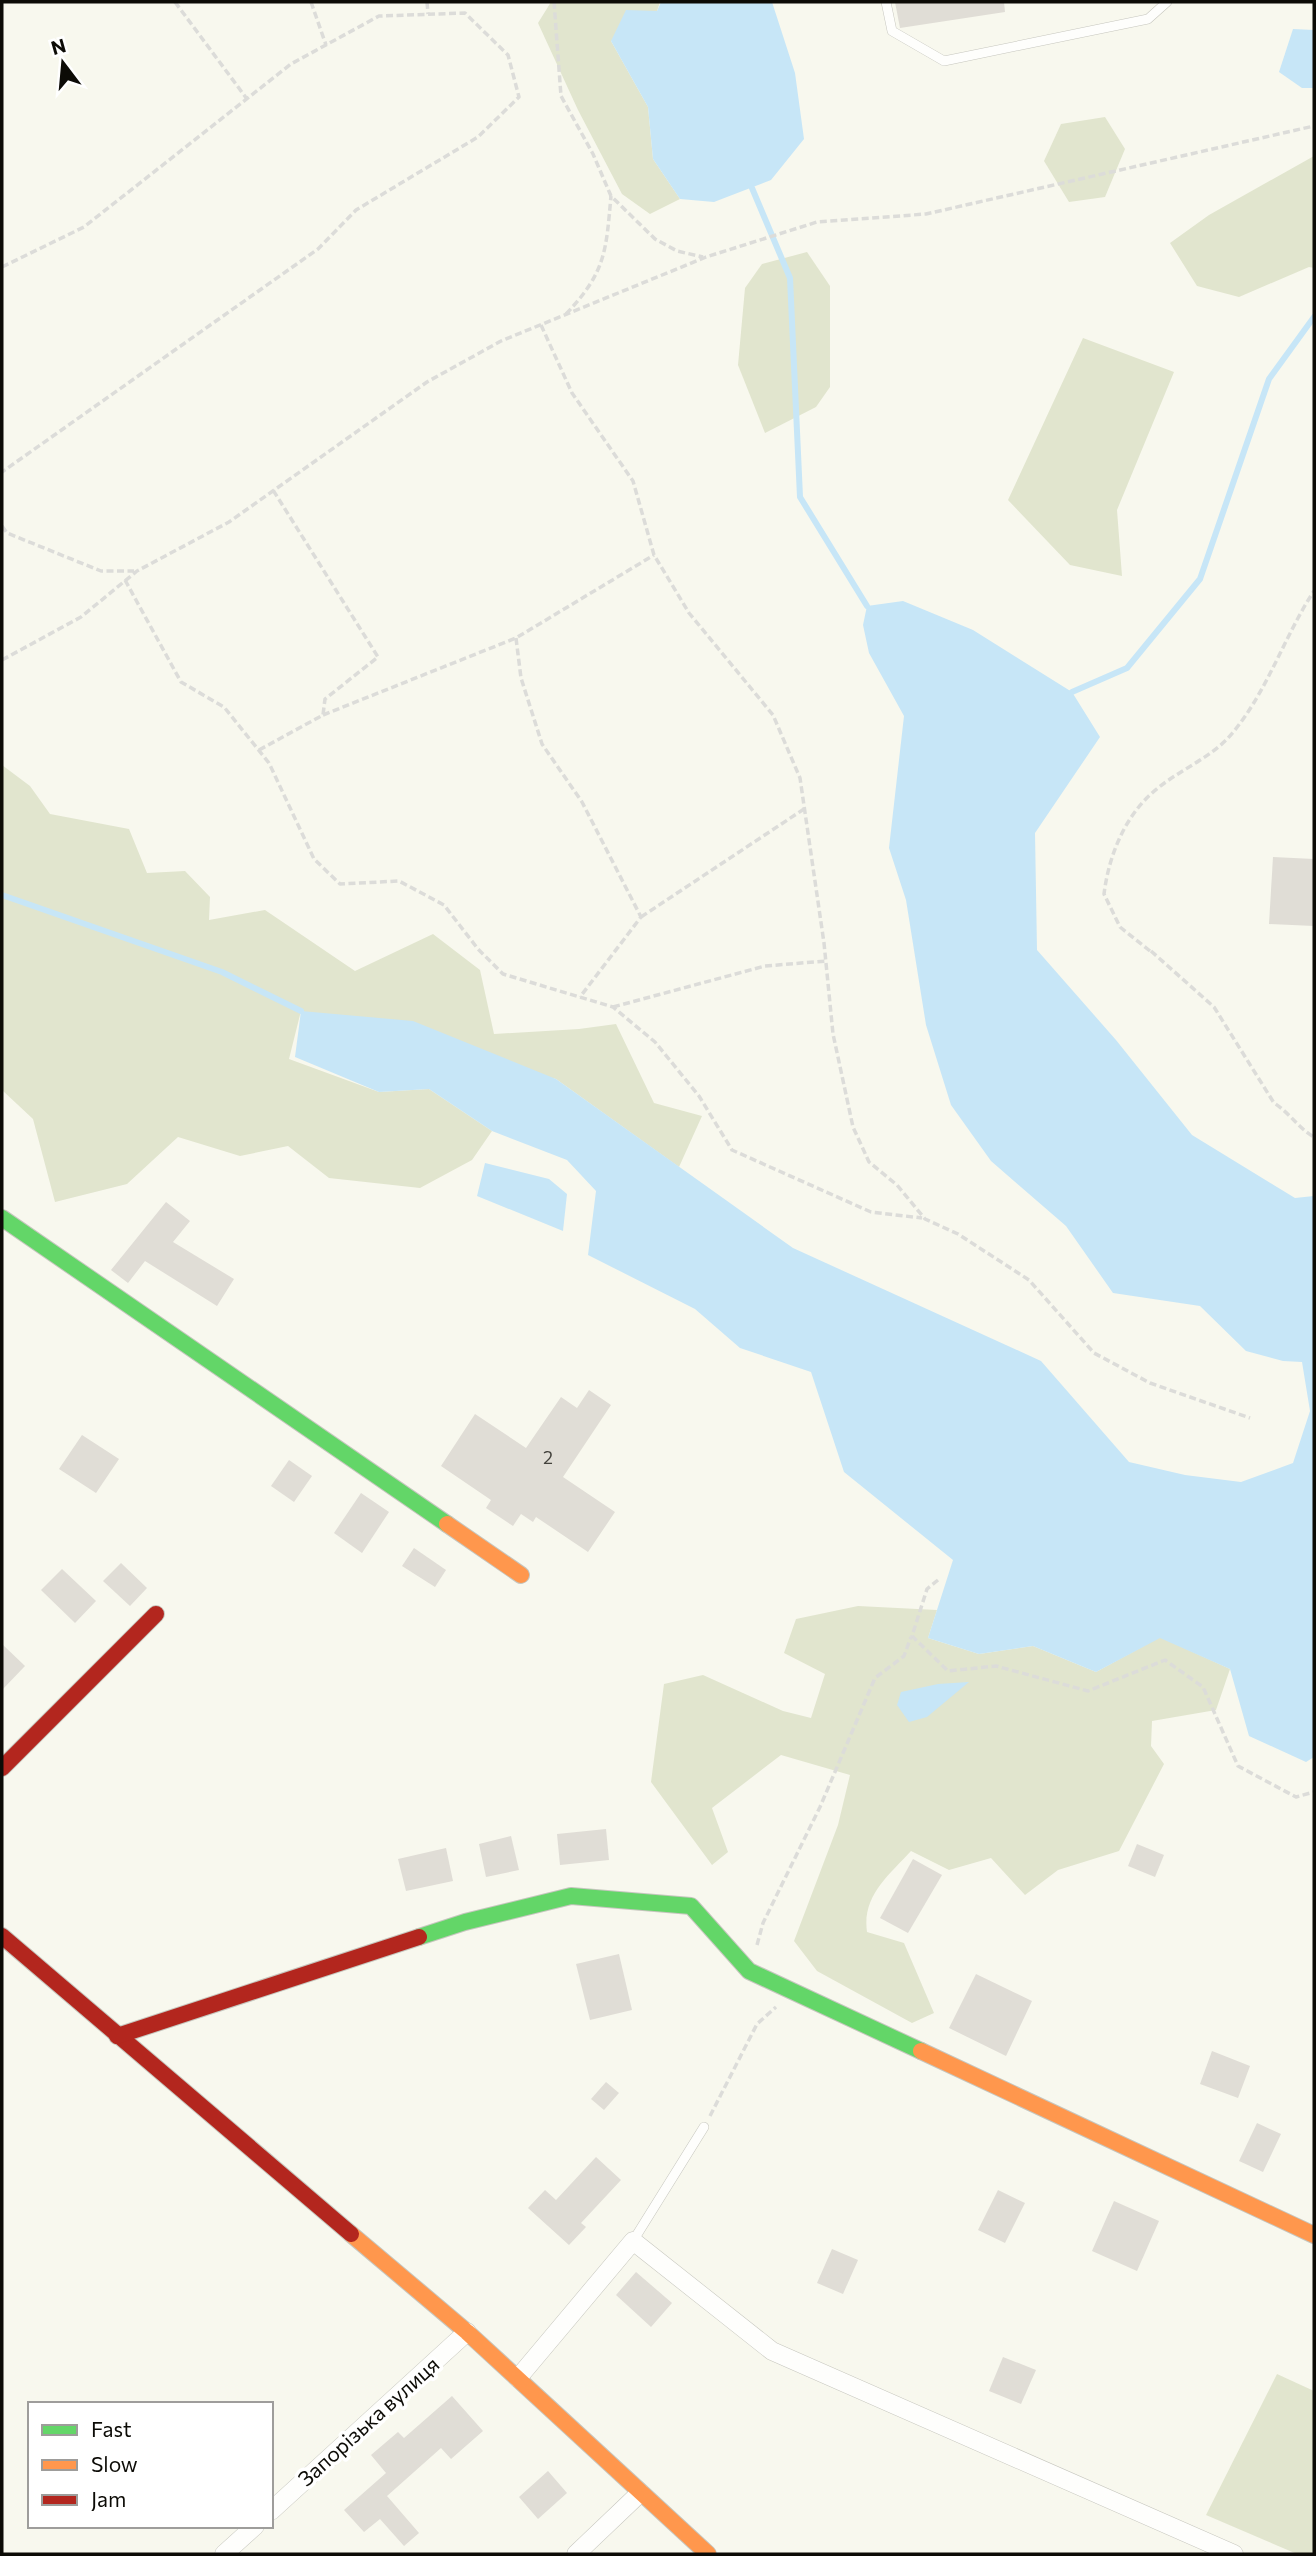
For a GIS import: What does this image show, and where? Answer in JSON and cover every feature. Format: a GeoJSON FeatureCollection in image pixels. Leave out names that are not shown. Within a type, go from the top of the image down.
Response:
{"type":"FeatureCollection","features":[{"type":"Feature","properties":{"kind":"street"},"geometry":{"type":"LineString","coordinates":[[2,1218],[521,1575]]}},
{"type":"Feature","properties":{"kind":"street"},"geometry":{"type":"LineString","coordinates":[[2,1768],[156,1614]]}},
{"type":"Feature","properties":{"kind":"street"},"geometry":{"type":"LineString","coordinates":[[117,2036],[465,1922],[570,1896],[691,1906],[749,1970],[1314,2235]]}},
{"type":"Feature","properties":{"kind":"street"},"geometry":{"type":"LineString","coordinates":[[2,1936],[467,2332],[708,2554]]}},
{"type":"Feature","properties":{"kind":"street"},"geometry":{"type":"LineString","coordinates":[[518,2378],[633,2241],[772,2351],[1234,2554]]}},
{"type":"Feature","properties":{"kind":"street","name":"Запорізька вулиця"},"geometry":{"type":"LineString","coordinates":[[273,2509],[467,2332]]}},
{"type":"Feature","properties":{"kind":"street"},"geometry":{"type":"LineString","coordinates":[[576,2554],[640,2493]]}},
{"type":"Feature","properties":{"kind":"street"},"geometry":{"type":"LineString","coordinates":[[224,2554],[253,2528]]}},
{"type":"Feature","properties":{"kind":"lane"},"geometry":{"type":"LineString","coordinates":[[886,2],[892,31],[943,61],[1148,19],[1167,2]]}},
{"type":"Feature","properties":{"kind":"lane"},"geometry":{"type":"LineString","coordinates":[[633,2241],[704,2127]]}},
{"type":"Feature","properties":{"kind":"path"},"geometry":{"type":"LineString","coordinates":[[174,2],[247,99]]}},
{"type":"Feature","properties":{"kind":"path"},"geometry":{"type":"LineString","coordinates":[[311,2],[327,45]]}},
{"type":"Feature","properties":{"kind":"path"},"geometry":{"type":"LineString","coordinates":[[427,2],[428,14]]}},
{"type":"Feature","properties":{"kind":"path"},"geometry":{"type":"LineString","coordinates":[[554,2],[561,96],[593,154],[611,196],[655,239],[677,251],[706,257]]}},
{"type":"Feature","properties":{"kind":"path"},"geometry":{"type":"LineString","coordinates":[[2,267],[84,227],[291,64],[379,16],[465,13],[508,55],[519,97],[478,136],[356,210],[318,249],[2,472]]}},
{"type":"Feature","properties":{"kind":"path"},"geometry":{"type":"LineString","coordinates":[[2,660],[81,617],[136,571],[229,522],[427,382],[501,341],[706,257],[817,222],[926,214],[1314,126]]}},
{"type":"Feature","properties":{"kind":"path"},"geometry":{"type":"LineString","coordinates":[[564,316],[598,274],[607,235],[611,196]]}},
{"type":"Feature","properties":{"kind":"path"},"geometry":{"type":"LineString","coordinates":[[541,325],[572,393],[633,481],[654,555],[689,613],[774,715],[800,778],[826,961],[833,1034],[853,1127],[869,1162],[897,1185],[925,1219]]}},
{"type":"Feature","properties":{"kind":"path"},"geometry":{"type":"LineString","coordinates":[[273,490],[378,657],[325,699],[323,715]]}},
{"type":"Feature","properties":{"kind":"path"},"geometry":{"type":"LineString","coordinates":[[2,526],[7,533],[101,571],[136,571]]}},
{"type":"Feature","properties":{"kind":"path"},"geometry":{"type":"LineString","coordinates":[[259,750],[323,715],[516,638],[654,555]]}},
{"type":"Feature","properties":{"kind":"path"},"geometry":{"type":"LineString","coordinates":[[125,580],[181,682],[224,707],[259,750],[269,763],[314,859],[340,884],[399,881],[444,905],[478,949],[503,974],[613,1007],[655,1042],[699,1096],[732,1150],[871,1212],[925,1219],[958,1234],[1029,1280],[1094,1353],[1150,1383],[1250,1418]]}},
{"type":"Feature","properties":{"kind":"path"},"geometry":{"type":"LineString","coordinates":[[1314,591],[1295,620],[1276,664],[1228,738],[1158,788],[1134,810],[1113,854],[1104,894],[1121,926],[1214,1007],[1274,1103],[1290,1113],[1304,1132],[1314,1137]]}},
{"type":"Feature","properties":{"kind":"path"},"geometry":{"type":"LineString","coordinates":[[516,638],[522,678],[542,744],[582,802],[641,917]]}},
{"type":"Feature","properties":{"kind":"path"},"geometry":{"type":"LineString","coordinates":[[580,997],[641,917],[804,809]]}},
{"type":"Feature","properties":{"kind":"path"},"geometry":{"type":"LineString","coordinates":[[613,1007],[765,966],[826,961]]}},
{"type":"Feature","properties":{"kind":"path"},"geometry":{"type":"LineString","coordinates":[[749,1970],[763,1923],[820,1807],[875,1678],[904,1656],[927,1589],[938,1580]]}},
{"type":"Feature","properties":{"kind":"path"},"geometry":{"type":"LineString","coordinates":[[912,1636],[948,1671],[996,1666],[1088,1691],[1165,1660],[1203,1687],[1238,1766],[1296,1797],[1314,1792]]}},
{"type":"Feature","properties":{"kind":"path"},"geometry":{"type":"LineString","coordinates":[[704,2127],[757,2024],[792,1991]]}},
{"type":"Feature","properties":{"kind":"green space"},"geometry":{"type":"Polygon","coordinates":[[[551,2],[660,2],[657,11],[611,41],[648,107],[653,159],[680,199],[650,214],[622,194],[578,110],[538,23],[551,2]]]}},
{"type":"Feature","properties":{"kind":"green space"},"geometry":{"type":"Polygon","coordinates":[[[1105,117],[1125,149],[1105,197],[1069,202],[1044,161],[1061,124],[1105,117]]]}},
{"type":"Feature","properties":{"kind":"green space"},"geometry":{"type":"Polygon","coordinates":[[[1314,156],[1314,268],[1309,267],[1239,297],[1197,286],[1170,243],[1209,215],[1314,156]]]}},
{"type":"Feature","properties":{"kind":"green space"},"geometry":{"type":"Polygon","coordinates":[[[807,252],[830,286],[830,387],[816,407],[765,433],[738,365],[745,288],[762,264],[807,252]]]}},
{"type":"Feature","properties":{"kind":"green space"},"geometry":{"type":"Polygon","coordinates":[[[1083,338],[1174,372],[1117,510],[1122,576],[1070,565],[1008,500],[1083,338]]]}},
{"type":"Feature","properties":{"kind":"green space"},"geometry":{"type":"Polygon","coordinates":[[[2,765],[30,786],[50,814],[129,829],[147,873],[185,871],[210,897],[209,920],[265,910],[355,971],[433,934],[480,970],[494,1034],[616,1024],[654,1103],[702,1116],[679,1167],[556,1079],[301,1011],[289,1059],[379,1092],[429,1089],[492,1131],[472,1160],[420,1188],[329,1178],[288,1146],[240,1156],[178,1137],[127,1184],[55,1202],[33,1119],[2,1090],[2,765]]]}},
{"type":"Feature","properties":{"kind":"green space"},"geometry":{"type":"Polygon","coordinates":[[[858,1606],[937,1610],[928,1638],[979,1654],[1033,1646],[1096,1672],[1160,1637],[1230,1669],[1216,1710],[1152,1721],[1151,1746],[1164,1764],[1119,1851],[1058,1870],[1025,1895],[991,1858],[949,1870],[911,1851],[894,1869],[873,1897],[867,1919],[867,1932],[904,1943],[934,2013],[912,2023],[817,1971],[794,1941],[838,1825],[850,1775],[781,1755],[712,1808],[728,1852],[712,1865],[651,1782],[664,1684],[703,1675],[783,1711],[811,1718],[825,1674],[784,1653],[796,1619],[858,1606]]]}},
{"type":"Feature","properties":{"kind":"green space"},"geometry":{"type":"Polygon","coordinates":[[[1277,2374],[1314,2391],[1314,2554],[1297,2554],[1206,2515],[1277,2374]]]}},
{"type":"Feature","properties":{"kind":"water"},"geometry":{"type":"Polygon","coordinates":[[[661,2],[772,2],[795,73],[804,139],[771,180],[714,202],[680,199],[653,159],[648,107],[611,41],[626,10],[657,11],[661,2]]]}},
{"type":"Feature","properties":{"kind":"water"},"geometry":{"type":"Polygon","coordinates":[[[1293,29],[1314,30],[1314,88],[1302,88],[1279,72],[1293,29]]]}},
{"type":"Feature","properties":{"kind":"water"},"geometry":{"type":"Polygon","coordinates":[[[903,601],[973,630],[1072,692],[1100,737],[1035,833],[1037,950],[1116,1040],[1192,1135],[1295,1198],[1314,1196],[1314,1757],[1306,1762],[1249,1736],[1230,1669],[1160,1638],[1096,1672],[1033,1646],[979,1654],[928,1638],[953,1560],[844,1472],[811,1372],[740,1348],[695,1309],[588,1255],[596,1191],[567,1160],[492,1131],[429,1089],[379,1092],[295,1057],[301,1011],[413,1021],[556,1079],[793,1248],[1041,1361],[1129,1462],[1185,1475],[1241,1482],[1293,1463],[1310,1411],[1302,1362],[1283,1361],[1246,1351],[1200,1306],[1113,1293],[1066,1226],[991,1161],[951,1105],[926,1025],[906,900],[889,848],[904,716],[869,653],[863,625],[867,606],[903,601]]]}},
{"type":"Feature","properties":{"kind":"water"},"geometry":{"type":"Polygon","coordinates":[[[485,1163],[549,1179],[567,1194],[563,1231],[477,1196],[485,1163]]]}},
{"type":"Feature","properties":{"kind":"water"},"geometry":{"type":"Polygon","coordinates":[[[969,1682],[927,1717],[909,1722],[897,1705],[901,1692],[938,1684],[969,1682]]]}},
{"type":"Feature","properties":{"kind":"building"},"geometry":{"type":"Polygon","coordinates":[[[895,2],[1004,2],[1005,12],[900,28],[895,2]]]}},
{"type":"Feature","properties":{"kind":"building"},"geometry":{"type":"Polygon","coordinates":[[[1273,857],[1314,859],[1314,926],[1269,924],[1273,857]]]}},
{"type":"Feature","properties":{"kind":"building"},"geometry":{"type":"Polygon","coordinates":[[[166,1202],[190,1221],[173,1242],[234,1279],[217,1306],[145,1261],[128,1283],[111,1270],[166,1202]]]}},
{"type":"Feature","properties":{"kind":"building"},"geometry":{"type":"Polygon","coordinates":[[[589,1390],[611,1405],[563,1477],[615,1512],[588,1552],[536,1517],[533,1522],[521,1514],[513,1526],[486,1508],[491,1500],[441,1466],[475,1414],[526,1448],[561,1397],[577,1408],[589,1390]]]}},
{"type":"Feature","properties":{"kind":"building"},"geometry":{"type":"Polygon","coordinates":[[[82,1435],[119,1459],[96,1493],[59,1469],[82,1435]]]}},
{"type":"Feature","properties":{"kind":"building"},"geometry":{"type":"Polygon","coordinates":[[[289,1460],[312,1476],[294,1502],[271,1486],[289,1460]]]}},
{"type":"Feature","properties":{"kind":"building"},"geometry":{"type":"Polygon","coordinates":[[[361,1493],[389,1512],[362,1553],[334,1533],[361,1493]]]}},
{"type":"Feature","properties":{"kind":"building"},"geometry":{"type":"Polygon","coordinates":[[[414,1548],[446,1570],[435,1587],[402,1566],[414,1548]]]}},
{"type":"Feature","properties":{"kind":"building"},"geometry":{"type":"Polygon","coordinates":[[[121,1563],[147,1588],[130,1606],[103,1581],[121,1563]]]}},
{"type":"Feature","properties":{"kind":"building"},"geometry":{"type":"Polygon","coordinates":[[[62,1569],[96,1601],[75,1623],[41,1590],[62,1569]]]}},
{"type":"Feature","properties":{"kind":"building"},"geometry":{"type":"Polygon","coordinates":[[[2,1644],[25,1666],[2,1690],[2,1644]]]}},
{"type":"Feature","properties":{"kind":"building"},"geometry":{"type":"Polygon","coordinates":[[[606,1829],[609,1860],[560,1865],[557,1834],[606,1829]]]}},
{"type":"Feature","properties":{"kind":"building"},"geometry":{"type":"Polygon","coordinates":[[[511,1836],[519,1870],[486,1877],[479,1844],[511,1836]]]}},
{"type":"Feature","properties":{"kind":"building"},"geometry":{"type":"Polygon","coordinates":[[[1137,1844],[1164,1855],[1155,1877],[1128,1866],[1137,1844]]]}},
{"type":"Feature","properties":{"kind":"building"},"geometry":{"type":"Polygon","coordinates":[[[446,1848],[453,1881],[406,1891],[398,1859],[446,1848]]]}},
{"type":"Feature","properties":{"kind":"building"},"geometry":{"type":"Polygon","coordinates":[[[913,1859],[942,1875],[908,1933],[880,1918],[913,1859]]]}},
{"type":"Feature","properties":{"kind":"building"},"geometry":{"type":"Polygon","coordinates":[[[619,1954],[632,2010],[590,2020],[576,1964],[619,1954]]]}},
{"type":"Feature","properties":{"kind":"building"},"geometry":{"type":"Polygon","coordinates":[[[976,1974],[1032,2001],[1006,2056],[949,2028],[976,1974]]]}},
{"type":"Feature","properties":{"kind":"building"},"geometry":{"type":"Polygon","coordinates":[[[1212,2051],[1250,2066],[1238,2098],[1200,2084],[1212,2051]]]}},
{"type":"Feature","properties":{"kind":"building"},"geometry":{"type":"Polygon","coordinates":[[[606,2082],[619,2093],[604,2110],[591,2099],[606,2082]]]}},
{"type":"Feature","properties":{"kind":"building"},"geometry":{"type":"Polygon","coordinates":[[[1257,2123],[1281,2134],[1263,2172],[1239,2161],[1257,2123]]]}},
{"type":"Feature","properties":{"kind":"building"},"geometry":{"type":"Polygon","coordinates":[[[596,2157],[621,2180],[581,2223],[586,2227],[569,2245],[528,2208],[545,2190],[556,2200],[596,2157]]]}},
{"type":"Feature","properties":{"kind":"building"},"geometry":{"type":"Polygon","coordinates":[[[998,2190],[1025,2203],[1005,2243],[978,2230],[998,2190]]]}},
{"type":"Feature","properties":{"kind":"building"},"geometry":{"type":"Polygon","coordinates":[[[1114,2201],[1159,2221],[1137,2271],[1092,2251],[1114,2201]]]}},
{"type":"Feature","properties":{"kind":"building"},"geometry":{"type":"Polygon","coordinates":[[[832,2249],[858,2260],[843,2294],[817,2283],[832,2249]]]}},
{"type":"Feature","properties":{"kind":"building"},"geometry":{"type":"Polygon","coordinates":[[[636,2272],[672,2303],[651,2327],[616,2295],[636,2272]]]}},
{"type":"Feature","properties":{"kind":"building"},"geometry":{"type":"Polygon","coordinates":[[[1003,2357],[1036,2370],[1021,2404],[989,2391],[1003,2357]]]}},
{"type":"Feature","properties":{"kind":"building"},"geometry":{"type":"Polygon","coordinates":[[[452,2396],[483,2431],[451,2459],[441,2448],[387,2496],[419,2533],[404,2546],[380,2519],[364,2532],[344,2510],[386,2473],[371,2455],[398,2432],[404,2438],[452,2396]]]}},
{"type":"Feature","properties":{"kind":"building"},"geometry":{"type":"Polygon","coordinates":[[[548,2471],[567,2493],[538,2519],[519,2497],[548,2471]]]}},
{"type":"Feature","properties":{"kind":"waterway"},"geometry":{"type":"LineString","coordinates":[[752,188],[790,278],[800,497],[867,606]]}},
{"type":"Feature","properties":{"kind":"waterway"},"geometry":{"type":"LineString","coordinates":[[1072,692],[1127,668],[1200,579],[1269,379],[1314,317]]}},
{"type":"Feature","properties":{"kind":"waterway"},"geometry":{"type":"LineString","coordinates":[[2,895],[222,972],[301,1011]]}},
{"type":"Feature","properties":{"kind":"traffic: fast"},"geometry":{"type":"LineString","coordinates":[[2,1218],[447,1524]]}},
{"type":"Feature","properties":{"kind":"traffic: fast"},"geometry":{"type":"LineString","coordinates":[[419,1937],[465,1922],[571,1896],[691,1906],[749,1971],[921,2051]]}},
{"type":"Feature","properties":{"kind":"traffic: slow"},"geometry":{"type":"LineString","coordinates":[[447,1524],[521,1575]]}},
{"type":"Feature","properties":{"kind":"traffic: slow"},"geometry":{"type":"LineString","coordinates":[[921,2051],[1314,2235]]}},
{"type":"Feature","properties":{"kind":"traffic: slow"},"geometry":{"type":"LineString","coordinates":[[351,2234],[467,2332],[708,2554]]}},
{"type":"Feature","properties":{"kind":"traffic: jam"},"geometry":{"type":"LineString","coordinates":[[2,1768],[156,1614]]}},
{"type":"Feature","properties":{"kind":"traffic: jam"},"geometry":{"type":"LineString","coordinates":[[2,1936],[351,2234]]}},
{"type":"Feature","properties":{"kind":"traffic: jam"},"geometry":{"type":"LineString","coordinates":[[117,2036],[419,1937]]}}]}
